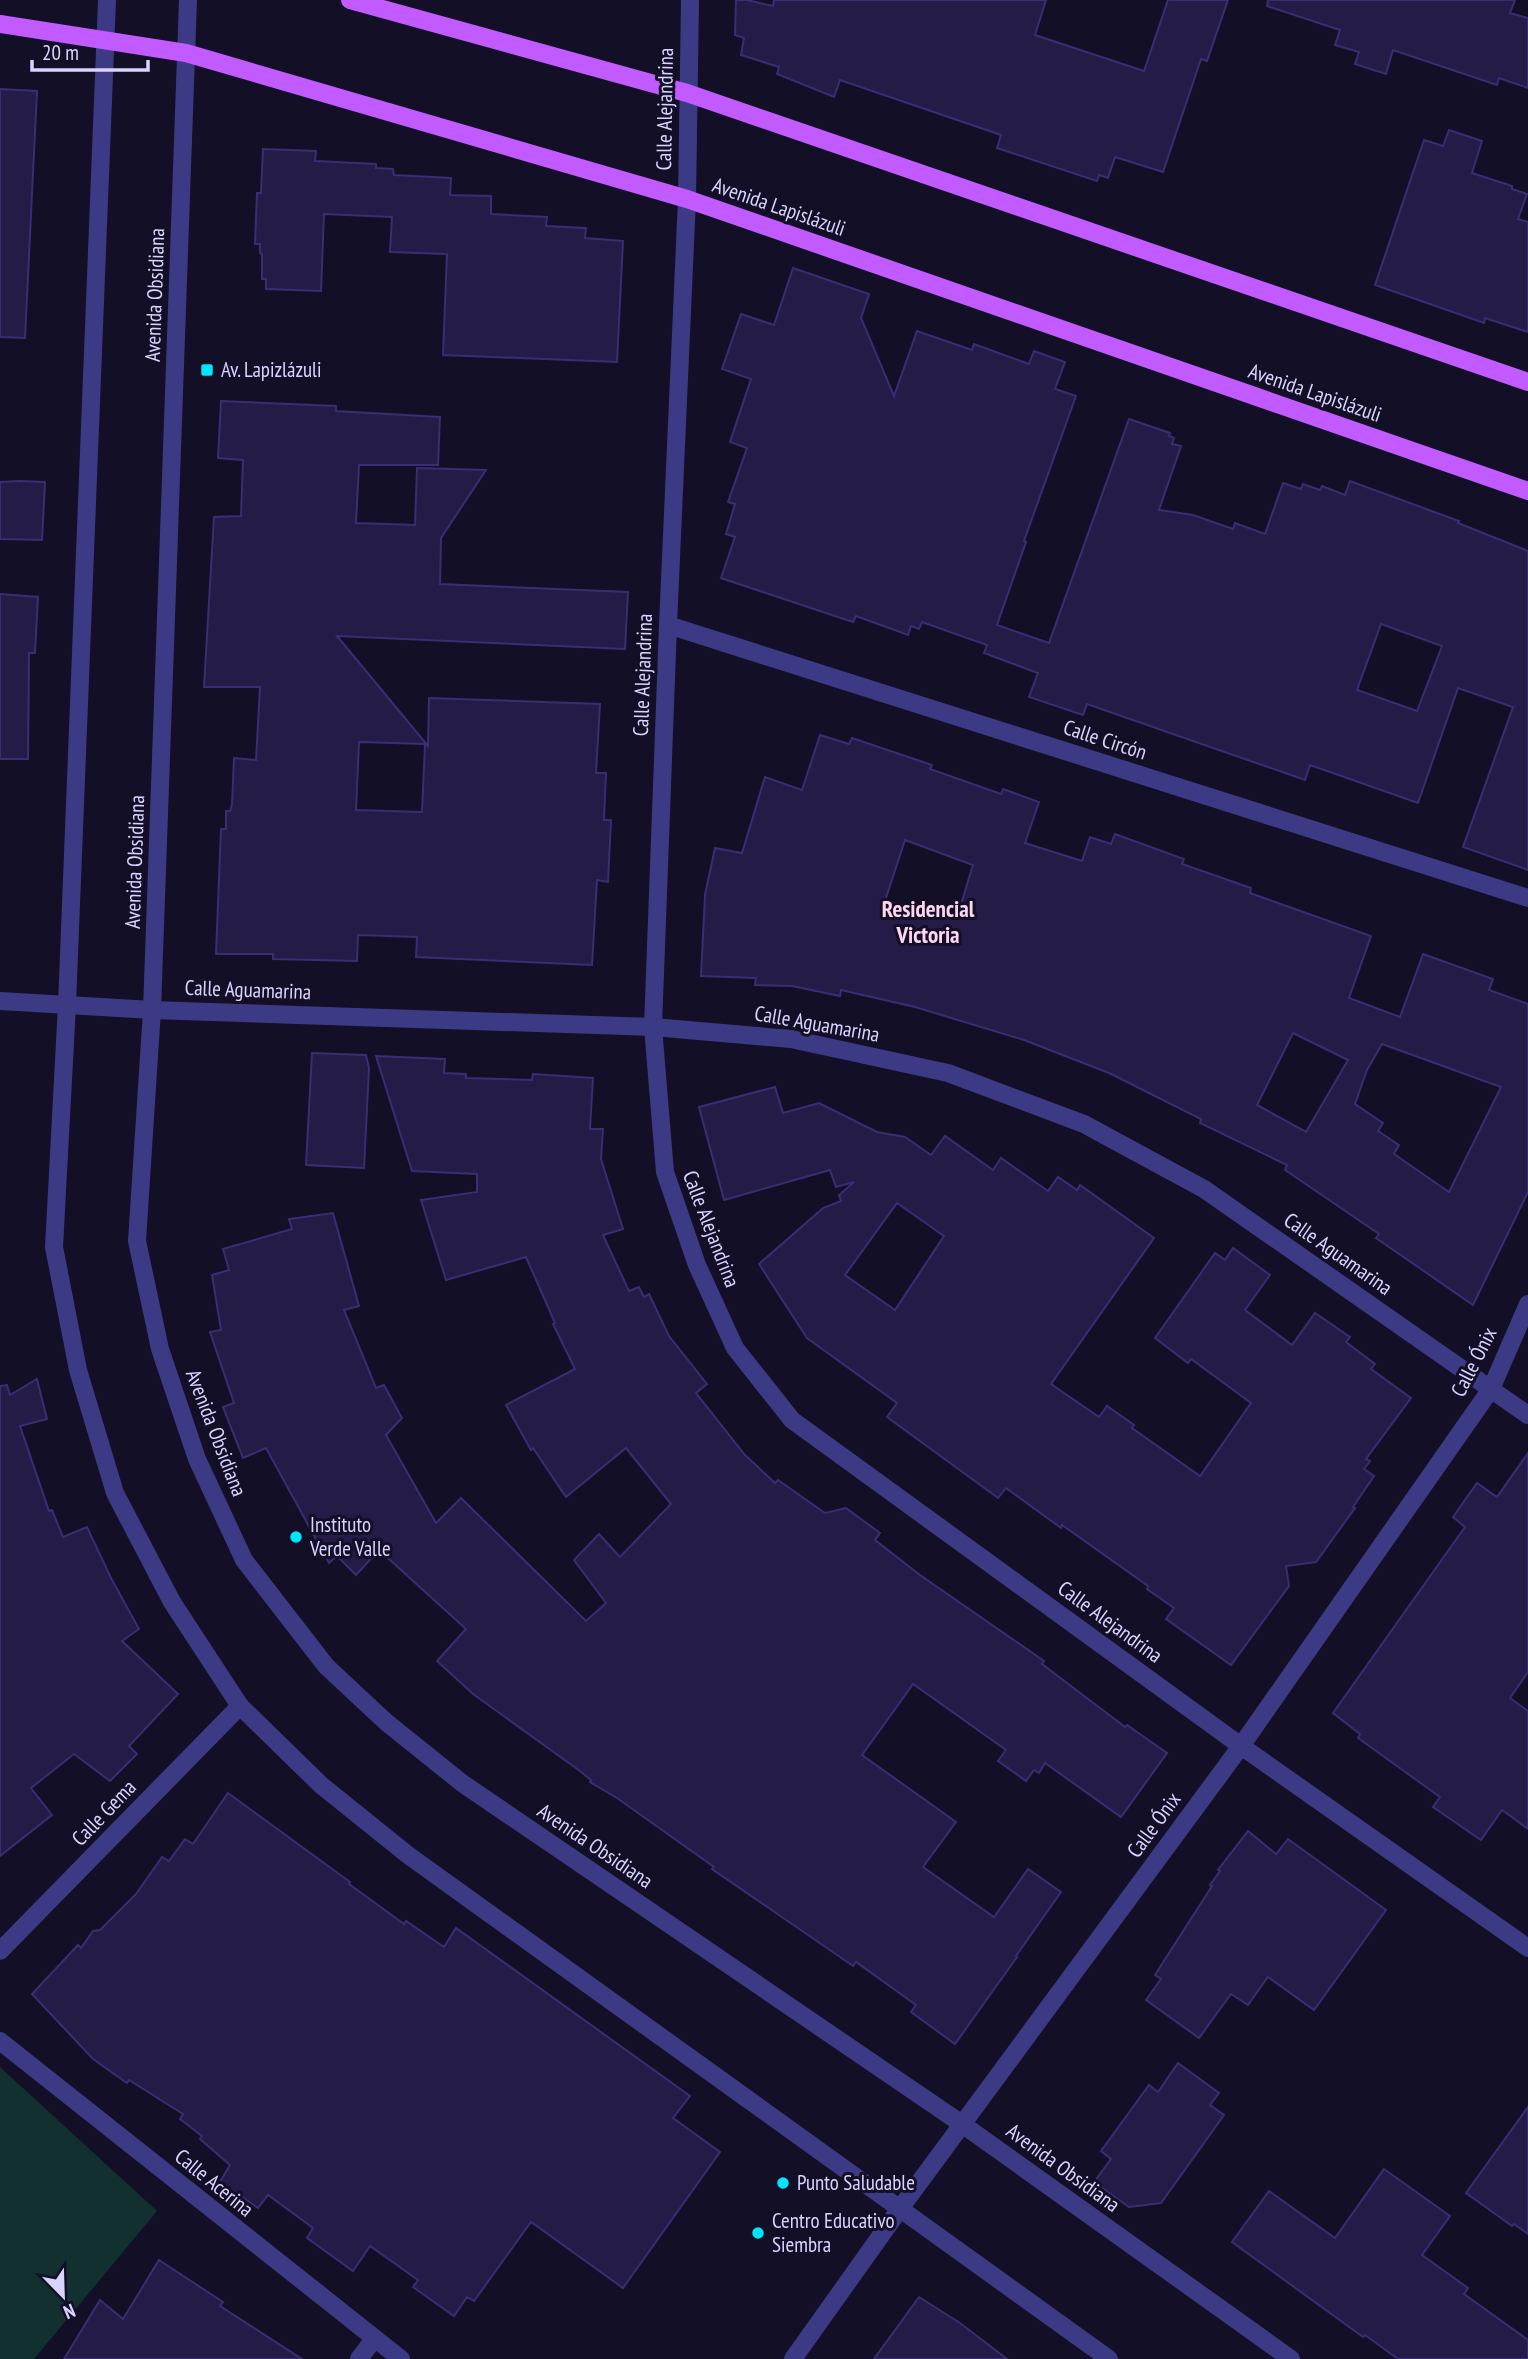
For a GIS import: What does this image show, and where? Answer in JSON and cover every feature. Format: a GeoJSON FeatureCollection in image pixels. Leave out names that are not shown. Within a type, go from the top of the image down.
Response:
{"type":"FeatureCollection","features":[{"type":"Feature","properties":{"kind":"main road"},"geometry":{"type":"LineString","coordinates":[[350,0],[687,93],[1528,382]]}},
{"type":"Feature","properties":{"kind":"main road","name":"Avenida Lapislázuli"},"geometry":{"type":"LineString","coordinates":[[0,24],[186,53],[687,199],[1528,491]]}},
{"type":"Feature","properties":{"kind":"street"},"geometry":{"type":"LineString","coordinates":[[107,0],[67,1005],[54,1247],[78,1370],[115,1493],[172,1602],[240,1706],[321,1785],[408,1855],[1109,2359]]}},
{"type":"Feature","properties":{"kind":"street","name":"Avenida Obsidiana"},"geometry":{"type":"LineString","coordinates":[[188,0],[152,1010],[137,1241],[160,1349],[197,1459],[244,1560],[326,1666],[386,1722],[462,1783],[962,2124],[1291,2359]]}},
{"type":"Feature","properties":{"kind":"street","name":"Calle Alejandrina"},"geometry":{"type":"LineString","coordinates":[[690,0],[687,199],[653,1027],[665,1172],[697,1265],[735,1348],[792,1420],[1241,1746],[1528,1948]]}},
{"type":"Feature","properties":{"kind":"street","name":"Calle Circón"},"geometry":{"type":"LineString","coordinates":[[668,625],[1528,898]]}},
{"type":"Feature","properties":{"kind":"street","name":"Calle Aguamarina"},"geometry":{"type":"LineString","coordinates":[[0,1001],[152,1010],[653,1027],[791,1039],[948,1073],[1084,1124],[1204,1189],[1528,1415]]}},
{"type":"Feature","properties":{"kind":"street","name":"Calle Ónix"},"geometry":{"type":"LineString","coordinates":[[793,2359],[899,2210],[1241,1746],[1490,1389],[1528,1304]]}},
{"type":"Feature","properties":{"kind":"street","name":"Calle Gema"},"geometry":{"type":"LineString","coordinates":[[0,1951],[240,1706]]}},
{"type":"Feature","properties":{"kind":"street","name":"Calle Acerina"},"geometry":{"type":"LineString","coordinates":[[0,2041],[401,2359]]}},
{"type":"Feature","properties":{"kind":"street"},"geometry":{"type":"LineString","coordinates":[[359,2359],[374,2339]]}},
{"type":"Feature","properties":{"kind":"green space"},"geometry":{"type":"Polygon","coordinates":[[[0,2067],[157,2211],[34,2359],[0,2359],[0,2067]]]}},
{"type":"Feature","properties":{"kind":"building"},"geometry":{"type":"Polygon","coordinates":[[[736,0],[773,6],[774,0],[1046,0],[1035,35],[1144,71],[1168,0],[1228,0],[1207,61],[1201,59],[1163,172],[1115,157],[1108,178],[1099,175],[1097,181],[997,148],[1001,135],[840,80],[834,97],[777,74],[779,67],[741,55],[744,38],[735,35],[736,0]]]}},
{"type":"Feature","properties":{"kind":"building"},"geometry":{"type":"Polygon","coordinates":[[[1268,0],[1515,0],[1510,13],[1528,18],[1528,88],[1499,78],[1497,85],[1393,50],[1386,74],[1355,64],[1359,52],[1335,45],[1340,30],[1267,6],[1268,0]]]}},
{"type":"Feature","properties":{"kind":"building"},"geometry":{"type":"Polygon","coordinates":[[[0,89],[37,91],[25,338],[0,337],[0,89]]]}},
{"type":"Feature","properties":{"kind":"building"},"geometry":{"type":"Polygon","coordinates":[[[1449,130],[1482,141],[1472,173],[1512,186],[1512,189],[1527,194],[1518,219],[1528,222],[1528,332],[1485,318],[1484,323],[1375,285],[1424,140],[1443,146],[1449,130]]]}},
{"type":"Feature","properties":{"kind":"building"},"geometry":{"type":"Polygon","coordinates":[[[263,149],[316,151],[315,161],[376,164],[376,168],[393,169],[394,175],[451,178],[450,195],[491,196],[491,214],[547,217],[546,226],[586,228],[585,238],[623,241],[617,362],[443,355],[447,254],[390,252],[392,217],[324,214],[321,291],[266,289],[266,279],[262,279],[260,244],[255,244],[257,193],[261,193],[263,149]]]}},
{"type":"Feature","properties":{"kind":"building"},"geometry":{"type":"Polygon","coordinates":[[[793,268],[869,294],[861,318],[894,396],[917,331],[972,350],[974,344],[1029,364],[1034,351],[1065,362],[1055,389],[1076,396],[997,625],[1049,643],[1129,419],[1170,433],[1169,436],[1174,438],[1172,444],[1181,446],[1159,510],[1193,515],[1233,529],[1235,523],[1265,534],[1283,483],[1301,489],[1303,484],[1320,490],[1322,486],[1345,495],[1350,481],[1459,521],[1458,523],[1528,551],[1528,870],[1463,847],[1513,707],[1458,688],[1418,803],[1310,765],[1305,780],[1087,704],[1083,715],[1029,697],[1038,673],[984,653],[987,645],[922,622],[919,629],[911,626],[908,635],[856,616],[853,622],[721,578],[735,537],[726,534],[735,504],[728,502],[747,448],[730,442],[751,379],[722,369],[741,314],[774,325],[793,268]],[[1381,624],[1357,690],[1417,711],[1442,646],[1381,624]]]}},
{"type":"Feature","properties":{"kind":"building"},"geometry":{"type":"Polygon","coordinates":[[[221,401],[336,406],[336,411],[440,417],[438,465],[359,465],[356,523],[415,525],[417,468],[486,470],[441,538],[440,584],[628,592],[625,649],[337,636],[428,746],[429,698],[600,704],[596,773],[606,773],[604,820],[611,820],[608,882],[597,880],[592,965],[416,957],[417,937],[358,935],[357,961],[273,959],[273,954],[216,954],[221,829],[226,829],[226,811],[230,811],[232,805],[234,758],[256,760],[260,687],[204,687],[214,517],[241,516],[243,460],[218,458],[221,401]],[[359,742],[356,810],[422,812],[425,744],[359,742]]]}},
{"type":"Feature","properties":{"kind":"building"},"geometry":{"type":"Polygon","coordinates":[[[0,482],[45,482],[42,540],[0,539],[0,482]]]}},
{"type":"Feature","properties":{"kind":"building"},"geometry":{"type":"Polygon","coordinates":[[[0,594],[38,597],[35,653],[29,653],[28,759],[0,759],[0,594]]]}},
{"type":"Feature","properties":{"kind":"building"},"geometry":{"type":"Polygon","coordinates":[[[820,735],[849,744],[852,738],[932,765],[930,769],[1001,794],[1003,789],[1039,802],[1025,843],[1082,861],[1090,837],[1111,844],[1115,834],[1184,859],[1182,864],[1251,888],[1250,893],[1371,936],[1349,998],[1400,1017],[1423,954],[1493,979],[1489,990],[1528,1004],[1528,1192],[1473,1305],[1376,1238],[1379,1234],[1285,1170],[1287,1165],[1200,1123],[1201,1119],[1109,1073],[1024,1040],[915,1007],[841,990],[840,996],[792,986],[755,985],[756,978],[701,976],[705,895],[715,848],[742,853],[765,777],[802,790],[820,735]],[[905,840],[885,901],[957,917],[973,865],[905,840]],[[1293,1033],[1257,1105],[1306,1132],[1348,1060],[1293,1033]],[[1382,1044],[1367,1070],[1355,1104],[1383,1123],[1378,1131],[1399,1145],[1394,1154],[1449,1192],[1501,1087],[1382,1044]]]}},
{"type":"Feature","properties":{"kind":"building"},"geometry":{"type":"Polygon","coordinates":[[[312,1053],[366,1055],[369,1068],[364,1168],[306,1165],[312,1053]]]}},
{"type":"Feature","properties":{"kind":"building"},"geometry":{"type":"Polygon","coordinates":[[[376,1056],[445,1059],[444,1073],[466,1074],[466,1078],[532,1080],[533,1074],[593,1078],[590,1129],[603,1129],[601,1159],[623,1229],[603,1235],[629,1291],[639,1287],[644,1297],[649,1294],[669,1336],[707,1384],[696,1393],[745,1455],[775,1483],[778,1480],[825,1513],[846,1508],[880,1533],[875,1540],[920,1575],[1044,1661],[1042,1664],[1125,1727],[1127,1725],[1167,1753],[1121,1817],[1045,1763],[1039,1773],[1034,1770],[1026,1781],[998,1761],[1006,1750],[913,1684],[862,1755],[956,1822],[923,1867],[994,1917],[1028,1869],[1061,1892],[955,2044],[911,2012],[916,2005],[856,1962],[853,1966],[712,1869],[714,1867],[590,1782],[580,1771],[473,1694],[437,1661],[466,1629],[379,1550],[356,1575],[337,1556],[329,1563],[266,1448],[243,1458],[223,1407],[234,1403],[210,1332],[221,1330],[212,1275],[229,1270],[223,1249],[292,1229],[289,1219],[333,1213],[359,1306],[344,1310],[376,1388],[384,1385],[402,1418],[386,1435],[436,1523],[461,1498],[586,1621],[606,1603],[574,1560],[599,1534],[620,1557],[671,1504],[626,1448],[566,1497],[533,1448],[531,1450],[506,1405],[575,1369],[553,1324],[555,1323],[526,1257],[446,1280],[421,1200],[477,1192],[477,1174],[412,1171],[376,1056]]]}},
{"type":"Feature","properties":{"kind":"building"},"geometry":{"type":"Polygon","coordinates":[[[775,1087],[783,1113],[819,1103],[877,1132],[905,1137],[931,1155],[945,1136],[993,1170],[1001,1158],[1048,1191],[1058,1177],[1077,1190],[1080,1185],[1154,1238],[1051,1384],[1099,1417],[1107,1406],[1134,1425],[1132,1428],[1200,1476],[1251,1403],[1191,1359],[1188,1363],[1155,1338],[1215,1253],[1225,1260],[1233,1248],[1270,1275],[1245,1310],[1292,1345],[1315,1313],[1350,1337],[1346,1342],[1375,1364],[1371,1369],[1411,1398],[1366,1459],[1370,1461],[1364,1469],[1374,1476],[1353,1507],[1355,1508],[1316,1562],[1286,1566],[1289,1586],[1231,1665],[1166,1619],[1174,1608],[1147,1589],[1148,1586],[1006,1488],[998,1498],[887,1417],[897,1403],[807,1338],[759,1264],[823,1208],[841,1201],[839,1195],[854,1182],[836,1187],[830,1170],[724,1200],[699,1107],[775,1087]],[[897,1203],[845,1275],[895,1310],[944,1236],[897,1203]]]}},
{"type":"Feature","properties":{"kind":"building"},"geometry":{"type":"Polygon","coordinates":[[[37,1379],[47,1419],[20,1426],[49,1511],[52,1510],[63,1537],[87,1527],[139,1629],[122,1641],[178,1694],[129,1746],[137,1754],[110,1781],[74,1754],[31,1788],[52,1815],[0,1856],[0,1386],[7,1385],[10,1395],[37,1379]]]}},
{"type":"Feature","properties":{"kind":"building"},"geometry":{"type":"Polygon","coordinates":[[[1528,1453],[1528,1672],[1510,1698],[1528,1711],[1528,1829],[1502,1810],[1481,1840],[1433,1807],[1440,1797],[1358,1738],[1360,1734],[1333,1713],[1465,1527],[1453,1517],[1477,1483],[1497,1497],[1528,1453]]]}},
{"type":"Feature","properties":{"kind":"building"},"geometry":{"type":"Polygon","coordinates":[[[228,1793],[404,1924],[406,1921],[444,1947],[456,1928],[690,2096],[673,2118],[720,2152],[623,2288],[531,2222],[474,2301],[467,2297],[454,2316],[413,2287],[418,2280],[370,2246],[353,2271],[307,2238],[313,2228],[268,2195],[258,2208],[220,2182],[230,2165],[200,2139],[202,2136],[180,2119],[183,2114],[129,2080],[127,2083],[93,2059],[32,1994],[78,1945],[81,1948],[93,1931],[100,1930],[136,1894],[162,1857],[169,1861],[185,1839],[193,1844],[228,1793]]]}},
{"type":"Feature","properties":{"kind":"building"},"geometry":{"type":"Polygon","coordinates":[[[1248,1831],[1276,1854],[1288,1839],[1386,1910],[1314,2010],[1268,1977],[1248,2005],[1231,1994],[1199,2038],[1146,2000],[1161,1979],[1155,1975],[1212,1886],[1210,1885],[1220,1871],[1218,1870],[1248,1831]]]}},
{"type":"Feature","properties":{"kind":"building"},"geometry":{"type":"Polygon","coordinates":[[[1178,2063],[1219,2093],[1210,2105],[1224,2115],[1161,2203],[1129,2207],[1094,2182],[1111,2159],[1101,2151],[1149,2085],[1158,2092],[1178,2063]]]}},
{"type":"Feature","properties":{"kind":"building"},"geometry":{"type":"Polygon","coordinates":[[[1528,2107],[1528,2234],[1514,2224],[1512,2226],[1466,2193],[1528,2107]]]}},
{"type":"Feature","properties":{"kind":"building"},"geometry":{"type":"Polygon","coordinates":[[[1384,2169],[1450,2216],[1422,2255],[1468,2288],[1464,2294],[1528,2340],[1528,2359],[1398,2359],[1365,2335],[1363,2337],[1232,2242],[1269,2191],[1335,2238],[1384,2169]]]}},
{"type":"Feature","properties":{"kind":"building"},"geometry":{"type":"Polygon","coordinates":[[[159,2260],[223,2302],[220,2306],[302,2359],[64,2359],[100,2300],[123,2319],[159,2260]]]}},
{"type":"Feature","properties":{"kind":"building"},"geometry":{"type":"Polygon","coordinates":[[[919,2297],[960,2323],[1007,2359],[874,2359],[919,2297]]]}},
{"type":"Feature","properties":{"kind":"place","name":"Av. Lapizlázuli"},"geometry":{"type":"Point","coordinates":[207,370]}},
{"type":"Feature","properties":{"kind":"place","name":"Instituto Verde Valle"},"geometry":{"type":"Point","coordinates":[296,1537]}},
{"type":"Feature","properties":{"kind":"place","name":"Punto Saludable"},"geometry":{"type":"Point","coordinates":[783,2183]}},
{"type":"Feature","properties":{"kind":"place","name":"Centro Educativo Siembra"},"geometry":{"type":"Point","coordinates":[758,2233]}},
{"type":"Feature","properties":{"kind":"district","name":"Residencial Victoria"},"geometry":{"type":"Point","coordinates":[928,922]}}]}
